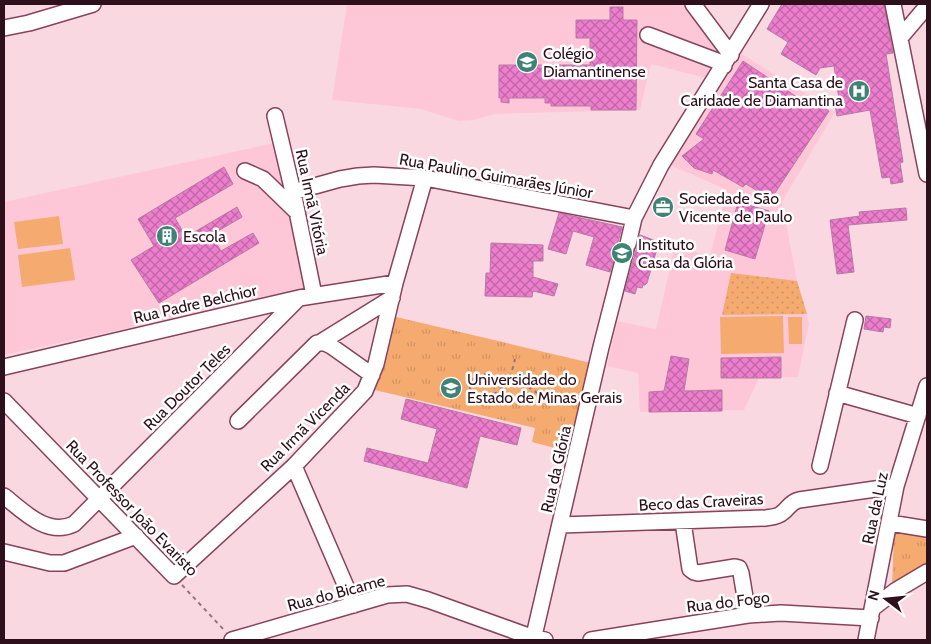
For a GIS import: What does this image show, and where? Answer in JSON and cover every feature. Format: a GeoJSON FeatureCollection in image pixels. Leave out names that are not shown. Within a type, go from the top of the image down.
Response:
{"type":"FeatureCollection","features":[{"type":"Feature","properties":{"kind":"street"},"geometry":{"type":"LineString","coordinates":[[4,28],[29,23],[93,4]]}},
{"type":"Feature","properties":{"kind":"street"},"geometry":{"type":"LineString","coordinates":[[648,35],[717,61],[727,60],[693,4]]}},
{"type":"Feature","properties":{"kind":"street","name":"Rua da Glória"},"geometry":{"type":"LineString","coordinates":[[537,640],[588,405],[634,218],[661,165],[761,4]]}},
{"type":"Feature","properties":{"kind":"street"},"geometry":{"type":"LineString","coordinates":[[893,4],[927,174]]}},
{"type":"Feature","properties":{"kind":"street"},"geometry":{"type":"LineString","coordinates":[[900,38],[927,6]]}},
{"type":"Feature","properties":{"kind":"street","name":"Rua Irmã Vitória"},"geometry":{"type":"LineString","coordinates":[[275,116],[314,295]]}},
{"type":"Feature","properties":{"kind":"street"},"geometry":{"type":"LineString","coordinates":[[244,171],[264,179],[297,212]]}},
{"type":"Feature","properties":{"kind":"street","name":"Rua Paulino Guimarães Júnior"},"geometry":{"type":"LineString","coordinates":[[293,192],[358,176],[425,178],[634,218]]}},
{"type":"Feature","properties":{"kind":"street","name":"Rua Irmã Vicenda"},"geometry":{"type":"LineString","coordinates":[[174,576],[294,466],[365,391],[372,375],[393,290],[425,178]]}},
{"type":"Feature","properties":{"kind":"street"},"geometry":{"type":"LineString","coordinates":[[238,421],[310,349],[393,290]]}},
{"type":"Feature","properties":{"kind":"street","name":"Rua Padre Belchior"},"geometry":{"type":"LineString","coordinates":[[4,366],[314,295],[393,290]]}},
{"type":"Feature","properties":{"kind":"street","name":"Rua Doutor Teles"},"geometry":{"type":"LineString","coordinates":[[4,496],[37,521],[48,526],[58,528],[74,524],[299,298]]}},
{"type":"Feature","properties":{"kind":"street"},"geometry":{"type":"LineString","coordinates":[[820,466],[855,320]]}},
{"type":"Feature","properties":{"kind":"street"},"geometry":{"type":"LineString","coordinates":[[321,342],[331,346],[372,375]]}},
{"type":"Feature","properties":{"kind":"street","name":"Rua da Luz"},"geometry":{"type":"LineString","coordinates":[[866,640],[896,486],[927,386]]}},
{"type":"Feature","properties":{"kind":"street"},"geometry":{"type":"LineString","coordinates":[[837,393],[918,416]]}},
{"type":"Feature","properties":{"kind":"street","name":"Rua Professor João Evaristo"},"geometry":{"type":"LineString","coordinates":[[4,401],[174,576]]}},
{"type":"Feature","properties":{"kind":"street"},"geometry":{"type":"LineString","coordinates":[[294,466],[354,605]]}},
{"type":"Feature","properties":{"kind":"street","name":"Beco das Craveiras"},"geometry":{"type":"LineString","coordinates":[[561,525],[683,522],[778,516],[793,501],[896,486]]}},
{"type":"Feature","properties":{"kind":"street"},"geometry":{"type":"LineString","coordinates":[[683,522],[690,569],[698,573],[739,568],[748,615]]}},
{"type":"Feature","properties":{"kind":"street"},"geometry":{"type":"LineString","coordinates":[[890,523],[927,529]]}},
{"type":"Feature","properties":{"kind":"street"},"geometry":{"type":"LineString","coordinates":[[4,552],[50,563],[64,563],[136,536]]}},
{"type":"Feature","properties":{"kind":"street"},"geometry":{"type":"LineString","coordinates":[[872,613],[895,591],[927,572]]}},
{"type":"Feature","properties":{"kind":"street","name":"Rua do Bicame"},"geometry":{"type":"LineString","coordinates":[[233,640],[387,595],[407,594],[537,640]]}},
{"type":"Feature","properties":{"kind":"street","name":"Rua do Fogo"},"geometry":{"type":"LineString","coordinates":[[591,640],[748,615],[872,613]]}},
{"type":"Feature","properties":{"kind":"path"},"geometry":{"type":"LineString","coordinates":[[515,359],[509,380],[501,390],[483,399],[479,399],[472,394],[470,386],[475,376],[483,374],[490,376],[509,380],[526,384],[551,402],[561,404],[567,400],[588,405]]}},
{"type":"Feature","properties":{"kind":"path"},"geometry":{"type":"LineString","coordinates":[[490,376],[495,388],[491,396]]}},
{"type":"Feature","properties":{"kind":"path"},"geometry":{"type":"LineString","coordinates":[[495,394],[510,397]]}},
{"type":"Feature","properties":{"kind":"path","name":"Rua Professor João Evaristo"},"geometry":{"type":"LineString","coordinates":[[174,576],[233,640]]}},
{"type":"Feature","properties":{"kind":"shaded area","name":"Colégio Diamantinense"},"geometry":{"type":"Polygon","coordinates":[[[347,4],[687,4],[723,50],[706,78],[651,64],[640,110],[494,114],[474,120],[459,121],[421,109],[332,100],[347,4]]]}},
{"type":"Feature","properties":{"kind":"shaded area"},"geometry":{"type":"Polygon","coordinates":[[[740,53],[835,112],[782,202],[797,281],[809,323],[798,377],[759,378],[744,410],[640,412],[638,373],[607,366],[617,321],[656,329],[675,246],[710,256],[727,190],[670,165],[740,53]]]}},
{"type":"Feature","properties":{"kind":"shaded area"},"geometry":{"type":"Polygon","coordinates":[[[274,143],[305,289],[4,355],[4,202],[274,143]]]}},
{"type":"Feature","properties":{"kind":"green space"},"geometry":{"type":"Polygon","coordinates":[[[59,216],[63,244],[18,249],[14,222],[59,216]]]}},
{"type":"Feature","properties":{"kind":"green space"},"geometry":{"type":"Polygon","coordinates":[[[70,248],[75,280],[22,287],[18,255],[70,248]]]}},
{"type":"Feature","properties":{"kind":"green space"},"geometry":{"type":"Polygon","coordinates":[[[731,273],[797,281],[807,314],[722,315],[731,273]]]}},
{"type":"Feature","properties":{"kind":"green space"},"geometry":{"type":"Polygon","coordinates":[[[392,316],[591,363],[570,452],[532,442],[535,428],[375,390],[392,316]]]}},
{"type":"Feature","properties":{"kind":"green space"},"geometry":{"type":"Polygon","coordinates":[[[783,316],[784,353],[721,354],[720,317],[783,316]]]}},
{"type":"Feature","properties":{"kind":"green space"},"geometry":{"type":"Polygon","coordinates":[[[788,317],[802,317],[802,344],[789,344],[788,317]]]}},
{"type":"Feature","properties":{"kind":"green space"},"geometry":{"type":"Polygon","coordinates":[[[894,530],[927,533],[927,565],[892,588],[894,530]]]}},
{"type":"Feature","properties":{"kind":"building","name":"Santa Casa de Caridade de Diamantina"},"geometry":{"type":"Polygon","coordinates":[[[782,4],[884,4],[893,53],[886,54],[903,162],[900,163],[903,182],[891,184],[890,177],[882,178],[870,110],[837,116],[834,100],[839,99],[834,66],[820,68],[816,75],[781,54],[788,42],[767,29],[782,4]]]}},
{"type":"Feature","properties":{"kind":"building"},"geometry":{"type":"Polygon","coordinates":[[[610,7],[623,7],[623,20],[637,20],[636,110],[591,110],[591,106],[551,106],[551,103],[545,103],[545,98],[509,98],[509,103],[501,102],[501,98],[499,98],[499,65],[590,65],[590,38],[576,38],[576,20],[610,20],[610,7]]]}},
{"type":"Feature","properties":{"kind":"building"},"geometry":{"type":"Polygon","coordinates":[[[743,61],[806,103],[809,98],[829,111],[771,199],[746,184],[743,187],[713,170],[712,174],[694,168],[682,156],[704,139],[696,134],[743,61]]]}},
{"type":"Feature","properties":{"kind":"building","name":"Escola"},"geometry":{"type":"Polygon","coordinates":[[[224,167],[233,184],[175,218],[186,237],[237,207],[242,217],[211,235],[221,251],[253,233],[259,243],[159,303],[131,260],[154,246],[138,219],[224,167]]]}},
{"type":"Feature","properties":{"kind":"building"},"geometry":{"type":"Polygon","coordinates":[[[738,202],[769,211],[755,259],[725,250],[738,202]]]}},
{"type":"Feature","properties":{"kind":"building"},"geometry":{"type":"Polygon","coordinates":[[[906,208],[907,220],[848,225],[854,272],[837,274],[830,220],[860,216],[859,212],[906,208]]]}},
{"type":"Feature","properties":{"kind":"building"},"geometry":{"type":"Polygon","coordinates":[[[559,213],[622,227],[610,272],[586,265],[594,237],[573,231],[566,254],[548,249],[559,213]]]}},
{"type":"Feature","properties":{"kind":"building"},"geometry":{"type":"Polygon","coordinates":[[[640,235],[659,242],[647,283],[642,288],[637,287],[635,294],[625,291],[640,235]]]}},
{"type":"Feature","properties":{"kind":"building"},"geometry":{"type":"Polygon","coordinates":[[[491,243],[543,245],[543,261],[533,261],[533,277],[558,284],[554,296],[533,291],[532,297],[485,296],[486,273],[490,273],[491,243]]]}},
{"type":"Feature","properties":{"kind":"building"},"geometry":{"type":"Polygon","coordinates":[[[866,316],[891,319],[890,328],[884,327],[883,332],[864,329],[866,316]]]}},
{"type":"Feature","properties":{"kind":"building"},"geometry":{"type":"Polygon","coordinates":[[[671,356],[689,359],[684,391],[722,390],[722,411],[649,412],[649,392],[664,391],[671,356]]]}},
{"type":"Feature","properties":{"kind":"building"},"geometry":{"type":"Polygon","coordinates":[[[781,357],[781,378],[721,378],[721,358],[781,357]]]}},
{"type":"Feature","properties":{"kind":"building"},"geometry":{"type":"Polygon","coordinates":[[[406,399],[521,428],[517,445],[480,436],[467,488],[364,461],[367,448],[428,463],[437,429],[401,419],[406,399]]]}},
{"type":"Feature","properties":{"kind":"place","name":"Colégio Diamantinense"},"geometry":{"type":"Point","coordinates":[527,62]}},
{"type":"Feature","properties":{"kind":"place","name":"Santa Casa de Caridade de Diamantina"},"geometry":{"type":"Point","coordinates":[859,91]}},
{"type":"Feature","properties":{"kind":"place","name":"Sociedade São Vicente de Paulo"},"geometry":{"type":"Point","coordinates":[663,207]}},
{"type":"Feature","properties":{"kind":"place","name":"Escola"},"geometry":{"type":"Point","coordinates":[167,236]}},
{"type":"Feature","properties":{"kind":"place","name":"Instituto Casa da Glória"},"geometry":{"type":"Point","coordinates":[622,253]}},
{"type":"Feature","properties":{"kind":"place","name":"Universidade do Estado de Minas Gerais"},"geometry":{"type":"Point","coordinates":[451,388]}}]}
